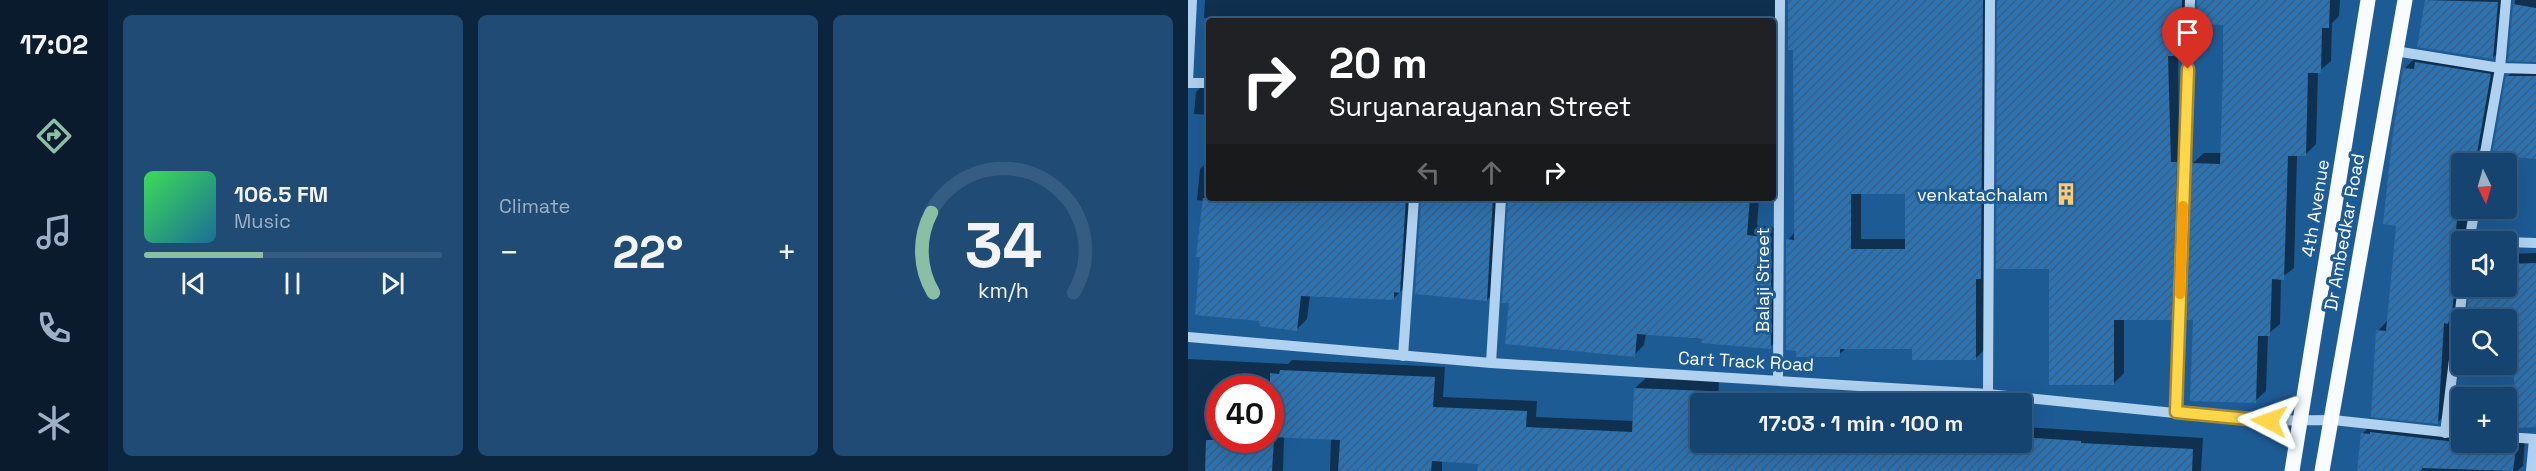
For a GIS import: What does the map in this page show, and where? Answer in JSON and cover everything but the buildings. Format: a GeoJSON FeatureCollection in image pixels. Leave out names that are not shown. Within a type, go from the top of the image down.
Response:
{"type":"FeatureCollection","features":[{"type":"Feature","properties":{"kind":"main road","name":"4th Avenue"},"geometry":{"type":"LineString","coordinates":[[2301,422],[2368,0]]}},
{"type":"Feature","properties":{"kind":"main road","name":"Dr Ambedkar Road"},"geometry":{"type":"LineString","coordinates":[[2322,471],[2333,420],[2405,0]]}},
{"type":"Feature","properties":{"kind":"main road"},"geometry":{"type":"LineString","coordinates":[[2292,471],[2301,422]]}},
{"type":"Feature","properties":{"kind":"street"},"geometry":{"type":"LineString","coordinates":[[1192,0],[1188,82],[1206,83]]}},
{"type":"Feature","properties":{"kind":"street","name":"Balaji Street"},"geometry":{"type":"LineString","coordinates":[[1778,379],[1780,0]]}},
{"type":"Feature","properties":{"kind":"street"},"geometry":{"type":"LineString","coordinates":[[1988,393],[1990,0]]}},
{"type":"Feature","properties":{"kind":"street"},"geometry":{"type":"LineString","coordinates":[[2176,412],[2190,0]]}},
{"type":"Feature","properties":{"kind":"street"},"geometry":{"type":"LineString","coordinates":[[2485,153],[2500,68],[2506,0]]}},
{"type":"Feature","properties":{"kind":"street"},"geometry":{"type":"LineString","coordinates":[[2395,51],[2500,68],[2536,69]]}},
{"type":"Feature","properties":{"kind":"street"},"geometry":{"type":"LineString","coordinates":[[1403,356],[1414,201]]}},
{"type":"Feature","properties":{"kind":"street"},"geometry":{"type":"LineString","coordinates":[[1491,363],[1501,201]]}},
{"type":"Feature","properties":{"kind":"street"},"geometry":{"type":"LineString","coordinates":[[2517,243],[2536,243]]}},
{"type":"Feature","properties":{"kind":"street"},"geometry":{"type":"LineString","coordinates":[[2445,433],[2462,297]]}},
{"type":"Feature","properties":{"kind":"street","name":"Cart Track Road"},"geometry":{"type":"LineString","coordinates":[[1188,338],[1491,363],[1778,379],[1974,393]]}},
{"type":"Feature","properties":{"kind":"street","name":"Cart Track Road"},"geometry":{"type":"LineString","coordinates":[[2032,398],[2253,421],[2333,420],[2451,433]]}},
{"type":"Feature","properties":{"kind":"street"},"geometry":{"type":"LineString","coordinates":[[2517,438],[2535,439],[2530,471]]}},
{"type":"Feature","properties":{"kind":"slow traffic"},"geometry":{"type":"LineString","coordinates":[[2180,294],[2183,206]]}},
{"type":"Feature","properties":{"kind":"place","name":"venkatachalam"},"geometry":{"type":"Point","coordinates":[2066,194]}},
{"type":"Feature","properties":{"kind":"route"},"geometry":{"type":"LineString","coordinates":[[2188,69],[2176,412],[2269,421]]}}]}
